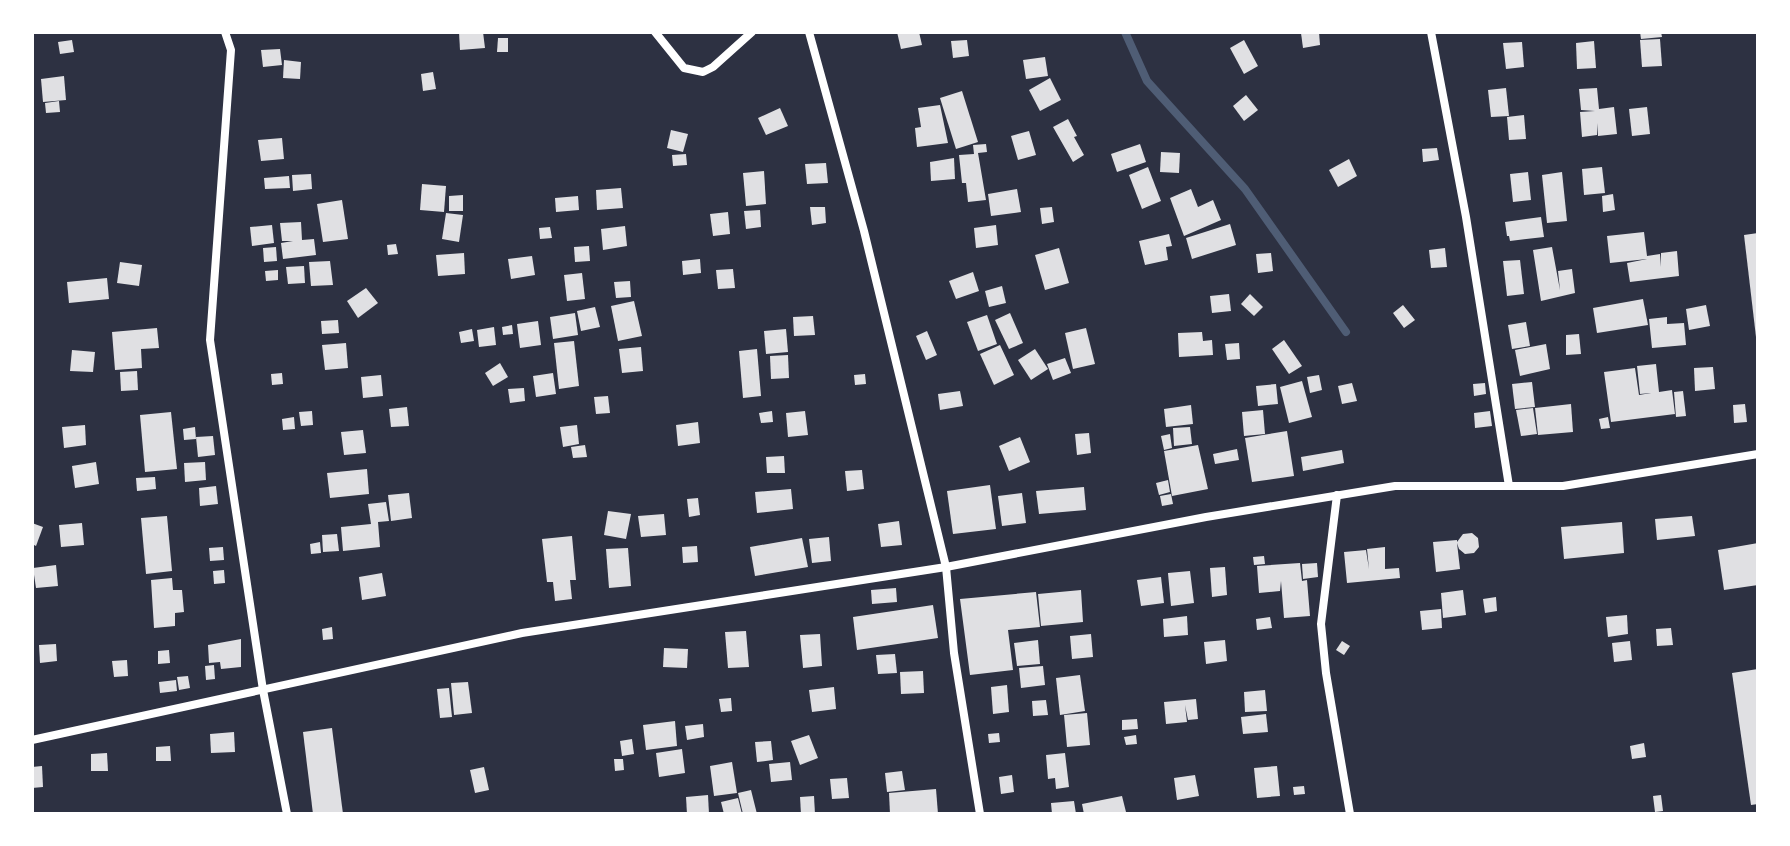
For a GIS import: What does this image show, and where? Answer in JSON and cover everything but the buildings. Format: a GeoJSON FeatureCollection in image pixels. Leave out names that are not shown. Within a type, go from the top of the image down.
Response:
{"type":"FeatureCollection","features":[{"type":"Feature","properties":{"kind":"street"},"geometry":{"type":"LineString","coordinates":[[225,32],[231,50],[210,340],[263,690],[287,814]]}},
{"type":"Feature","properties":{"kind":"street"},"geometry":{"type":"LineString","coordinates":[[655,32],[684,68],[703,72],[713,67],[752,32]]}},
{"type":"Feature","properties":{"kind":"street"},"geometry":{"type":"LineString","coordinates":[[809,32],[864,231],[946,567],[954,653],[980,814]]}},
{"type":"Feature","properties":{"kind":"street"},"geometry":{"type":"LineString","coordinates":[[1431,32],[1466,217],[1509,486]]}},
{"type":"Feature","properties":{"kind":"street"},"geometry":{"type":"LineString","coordinates":[[32,740],[522,633],[946,567],[1337,495],[1395,486],[1563,486],[1758,454]]}},
{"type":"Feature","properties":{"kind":"street"},"geometry":{"type":"LineString","coordinates":[[1337,495],[1321,624],[1326,673],[1350,814]]}},
{"type":"Feature","properties":{"kind":"waterway"},"geometry":{"type":"LineString","coordinates":[[1125,32],[1147,81],[1245,189],[1346,332]]}}]}
